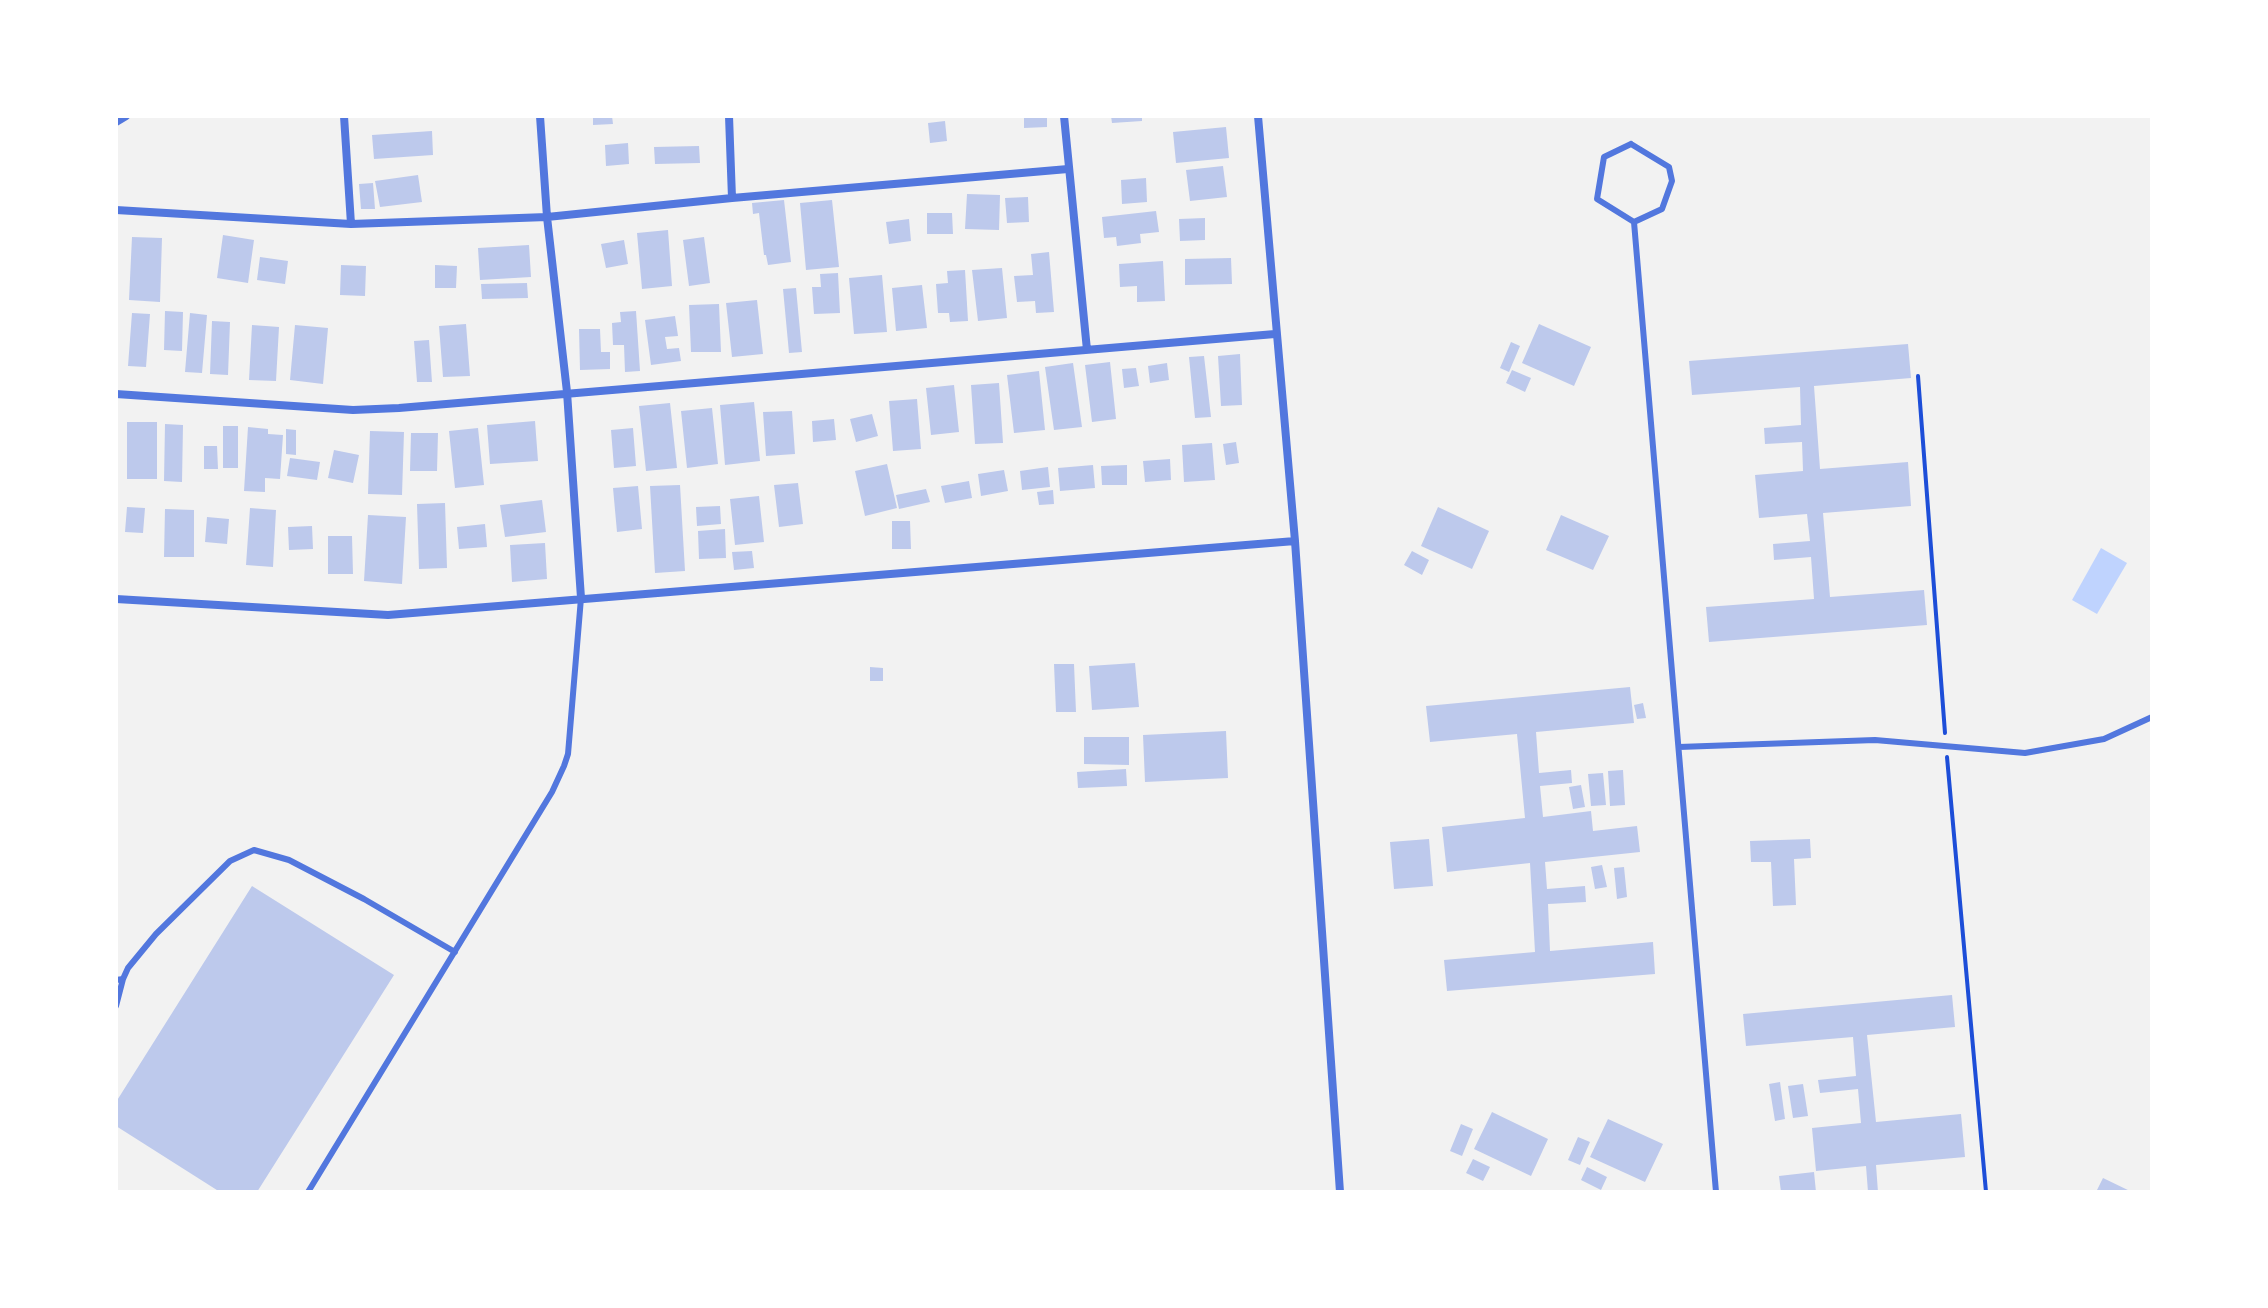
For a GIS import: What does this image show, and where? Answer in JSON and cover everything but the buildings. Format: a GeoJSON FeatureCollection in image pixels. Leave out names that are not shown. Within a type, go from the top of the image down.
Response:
{"type":"FeatureCollection","features":[{"type":"Feature","properties":{"kind":"street"},"geometry":{"type":"LineString","coordinates":[[116,122],[126,116]]}},
{"type":"Feature","properties":{"kind":"street"},"geometry":{"type":"LineString","coordinates":[[344,116],[351,224]]}},
{"type":"Feature","properties":{"kind":"street"},"geometry":{"type":"LineString","coordinates":[[540,116],[547,217],[567,392],[581,598]]}},
{"type":"Feature","properties":{"kind":"street"},"geometry":{"type":"LineString","coordinates":[[729,116],[732,198]]}},
{"type":"Feature","properties":{"kind":"street"},"geometry":{"type":"LineString","coordinates":[[1064,116],[1087,350]]}},
{"type":"Feature","properties":{"kind":"street"},"geometry":{"type":"LineString","coordinates":[[1258,116],[1295,541],[1340,1192]]}},
{"type":"Feature","properties":{"kind":"street"},"geometry":{"type":"LineString","coordinates":[[116,210],[351,224],[547,217],[1068,169]]}},
{"type":"Feature","properties":{"kind":"street"},"geometry":{"type":"LineString","coordinates":[[116,394],[353,410],[399,408],[1275,334]]}},
{"type":"Feature","properties":{"kind":"street"},"geometry":{"type":"LineString","coordinates":[[116,599],[388,615],[1295,541]]}},
{"type":"Feature","properties":{"kind":"lane"},"geometry":{"type":"LineString","coordinates":[[1631,144],[1669,167],[1672,181],[1662,209],[1634,222],[1597,199],[1604,157],[1631,144]]}},
{"type":"Feature","properties":{"kind":"lane"},"geometry":{"type":"LineString","coordinates":[[1634,222],[1716,1192]]}},
{"type":"Feature","properties":{"kind":"lane"},"geometry":{"type":"LineString","coordinates":[[308,1192],[552,792],[564,766],[568,754],[581,598]]}},
{"type":"Feature","properties":{"kind":"lane"},"geometry":{"type":"LineString","coordinates":[[1679,747],[1875,740],[2025,753],[2104,739],[2152,717]]}},
{"type":"Feature","properties":{"kind":"lane"},"geometry":{"type":"LineString","coordinates":[[116,1006],[119,979],[156,934],[230,861],[254,850],[289,860],[455,952]]}},
{"type":"Feature","properties":{"kind":"path"},"geometry":{"type":"LineString","coordinates":[[1918,376],[1946,746],[1986,1192]]}},
{"type":"Feature","properties":{"kind":"water"},"geometry":{"type":"Polygon","coordinates":[[[2101,548],[2127,563],[2097,614],[2072,600],[2101,548]]]}}]}
